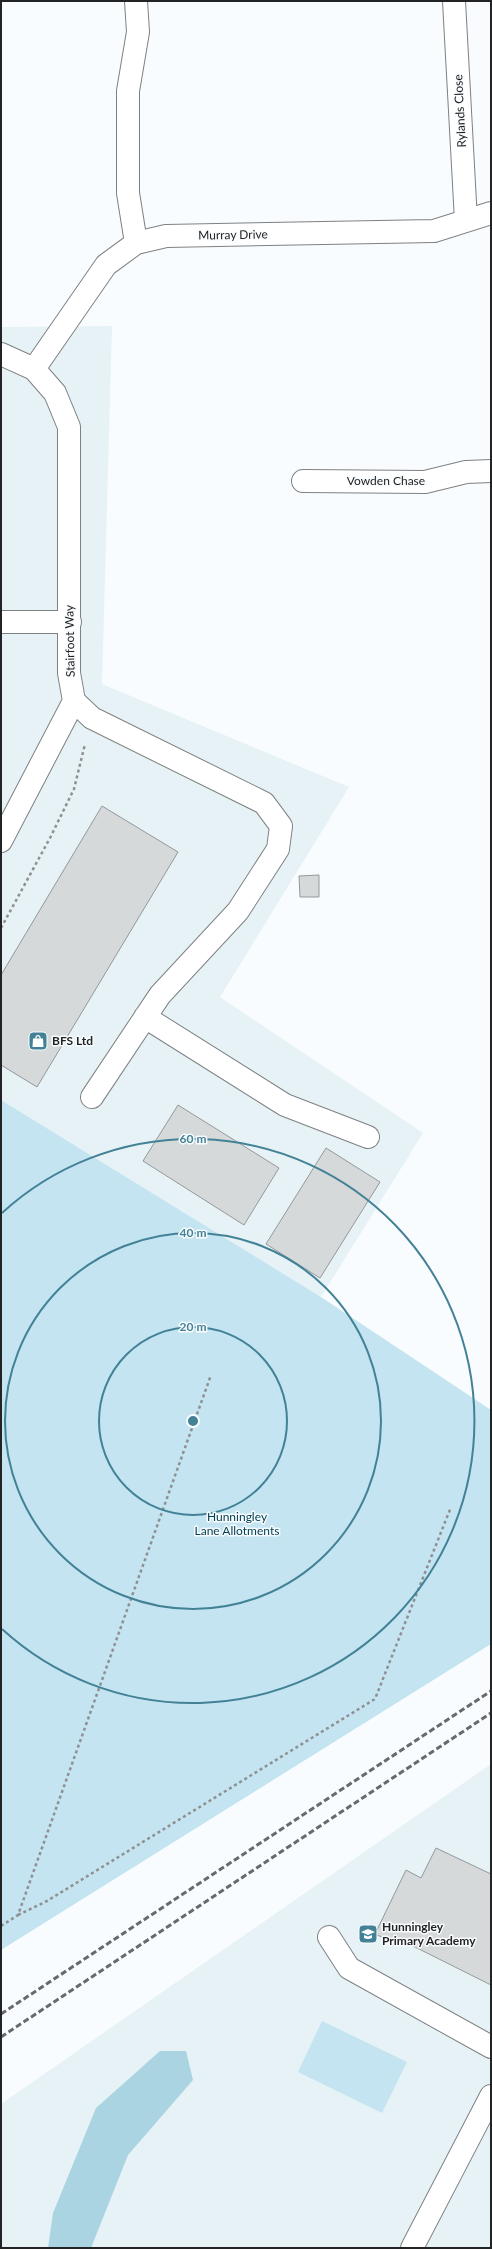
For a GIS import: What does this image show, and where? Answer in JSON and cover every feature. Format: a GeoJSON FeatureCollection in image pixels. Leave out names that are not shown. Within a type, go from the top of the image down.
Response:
{"type":"FeatureCollection","features":[{"type":"Feature","properties":{"kind":"street"},"geometry":{"type":"LineString","coordinates":[[136,1],[138,32],[128,91],[128,193],[136,243]]}},
{"type":"Feature","properties":{"kind":"street","name":"Rylands Close"},"geometry":{"type":"LineString","coordinates":[[454,1],[466,220]]}},
{"type":"Feature","properties":{"kind":"street","name":"Murray Drive"},"geometry":{"type":"LineString","coordinates":[[34,369],[106,266],[136,243],[166,236],[434,231],[491,213]]}},
{"type":"Feature","properties":{"kind":"street"},"geometry":{"type":"LineString","coordinates":[[1,354],[34,369]]}},
{"type":"Feature","properties":{"kind":"street","name":"Stairfoot Way"},"geometry":{"type":"LineString","coordinates":[[34,369],[55,394],[69,428],[69,673],[74,701]]}},
{"type":"Feature","properties":{"kind":"street","name":"Vowden Chase"},"geometry":{"type":"LineString","coordinates":[[303,481],[425,482],[466,472],[491,471]]}},
{"type":"Feature","properties":{"kind":"street"},"geometry":{"type":"LineString","coordinates":[[1,622],[70,622]]}},
{"type":"Feature","properties":{"kind":"street"},"geometry":{"type":"LineString","coordinates":[[1,842],[74,701],[92,718],[264,803],[281,826],[278,849],[238,911],[160,995],[92,1097]]}},
{"type":"Feature","properties":{"kind":"street"},"geometry":{"type":"LineString","coordinates":[[145,1017],[285,1105],[368,1137]]}},
{"type":"Feature","properties":{"kind":"street"},"geometry":{"type":"LineString","coordinates":[[329,1937],[349,1968],[491,2047]]}},
{"type":"Feature","properties":{"kind":"street"},"geometry":{"type":"LineString","coordinates":[[412,2248],[491,2096]]}},
{"type":"Feature","properties":{"kind":"path"},"geometry":{"type":"LineString","coordinates":[[1,928],[50,838],[74,789],[92,718]]}},
{"type":"Feature","properties":{"kind":"path"},"geometry":{"type":"LineString","coordinates":[[18,1915],[212,1375]]}},
{"type":"Feature","properties":{"kind":"path"},"geometry":{"type":"LineString","coordinates":[[1,1926],[18,1915],[47,1901],[375,1699],[451,1507]]}},
{"type":"Feature","properties":{"kind":"shaded area"},"geometry":{"type":"Polygon","coordinates":[[[112,326],[102,684],[349,787],[220,997],[423,1133],[321,1297],[1,1100],[1,327],[112,326]]]}},
{"type":"Feature","properties":{"kind":"shaded area","name":"Hunningley Primary Academy"},"geometry":{"type":"Polygon","coordinates":[[[491,1764],[491,2248],[5,2248],[1,2246],[1,2104],[491,1764]]]}},
{"type":"Feature","properties":{"kind":"shaded area"},"geometry":{"type":"Polygon","coordinates":[[[160,2051],[186,2051],[193,2080],[128,2155],[91,2248],[48,2248],[53,2213],[96,2108],[160,2051]]]}},
{"type":"Feature","properties":{"kind":"green space","name":"Hunningley Lane Allotments"},"geometry":{"type":"Polygon","coordinates":[[[1,1100],[321,1297],[491,1410],[491,1644],[1,1950],[1,1100]]]}},
{"type":"Feature","properties":{"kind":"green space"},"geometry":{"type":"Polygon","coordinates":[[[322,2021],[407,2062],[382,2113],[298,2072],[322,2021]]]}},
{"type":"Feature","properties":{"kind":"building"},"geometry":{"type":"Polygon","coordinates":[[[102,806],[178,852],[37,1087],[1,1065],[1,975],[102,806]]]}},
{"type":"Feature","properties":{"kind":"building"},"geometry":{"type":"Polygon","coordinates":[[[319,875],[319,897],[300,897],[299,876],[319,875]]]}},
{"type":"Feature","properties":{"kind":"building"},"geometry":{"type":"Polygon","coordinates":[[[178,1105],[279,1168],[244,1225],[143,1161],[178,1105]]]}},
{"type":"Feature","properties":{"kind":"building"},"geometry":{"type":"Polygon","coordinates":[[[326,1148],[380,1182],[320,1278],[266,1244],[326,1148]]]}},
{"type":"Feature","properties":{"kind":"building"},"geometry":{"type":"Polygon","coordinates":[[[436,1848],[491,1874],[491,1985],[399,1939],[397,1944],[375,1934],[406,1870],[421,1878],[436,1848]]]}},
{"type":"Feature","properties":{"kind":"railway"},"geometry":{"type":"LineString","coordinates":[[1,2014],[491,1691]]}},
{"type":"Feature","properties":{"kind":"railway"},"geometry":{"type":"LineString","coordinates":[[1,2037],[491,1713]]}},
{"type":"Feature","properties":{"kind":"place","name":"BFS Ltd"},"geometry":{"type":"Point","coordinates":[38,1041]}},
{"type":"Feature","properties":{"kind":"place","name":"Hunningley Primary Academy"},"geometry":{"type":"Point","coordinates":[368,1934]}}]}
